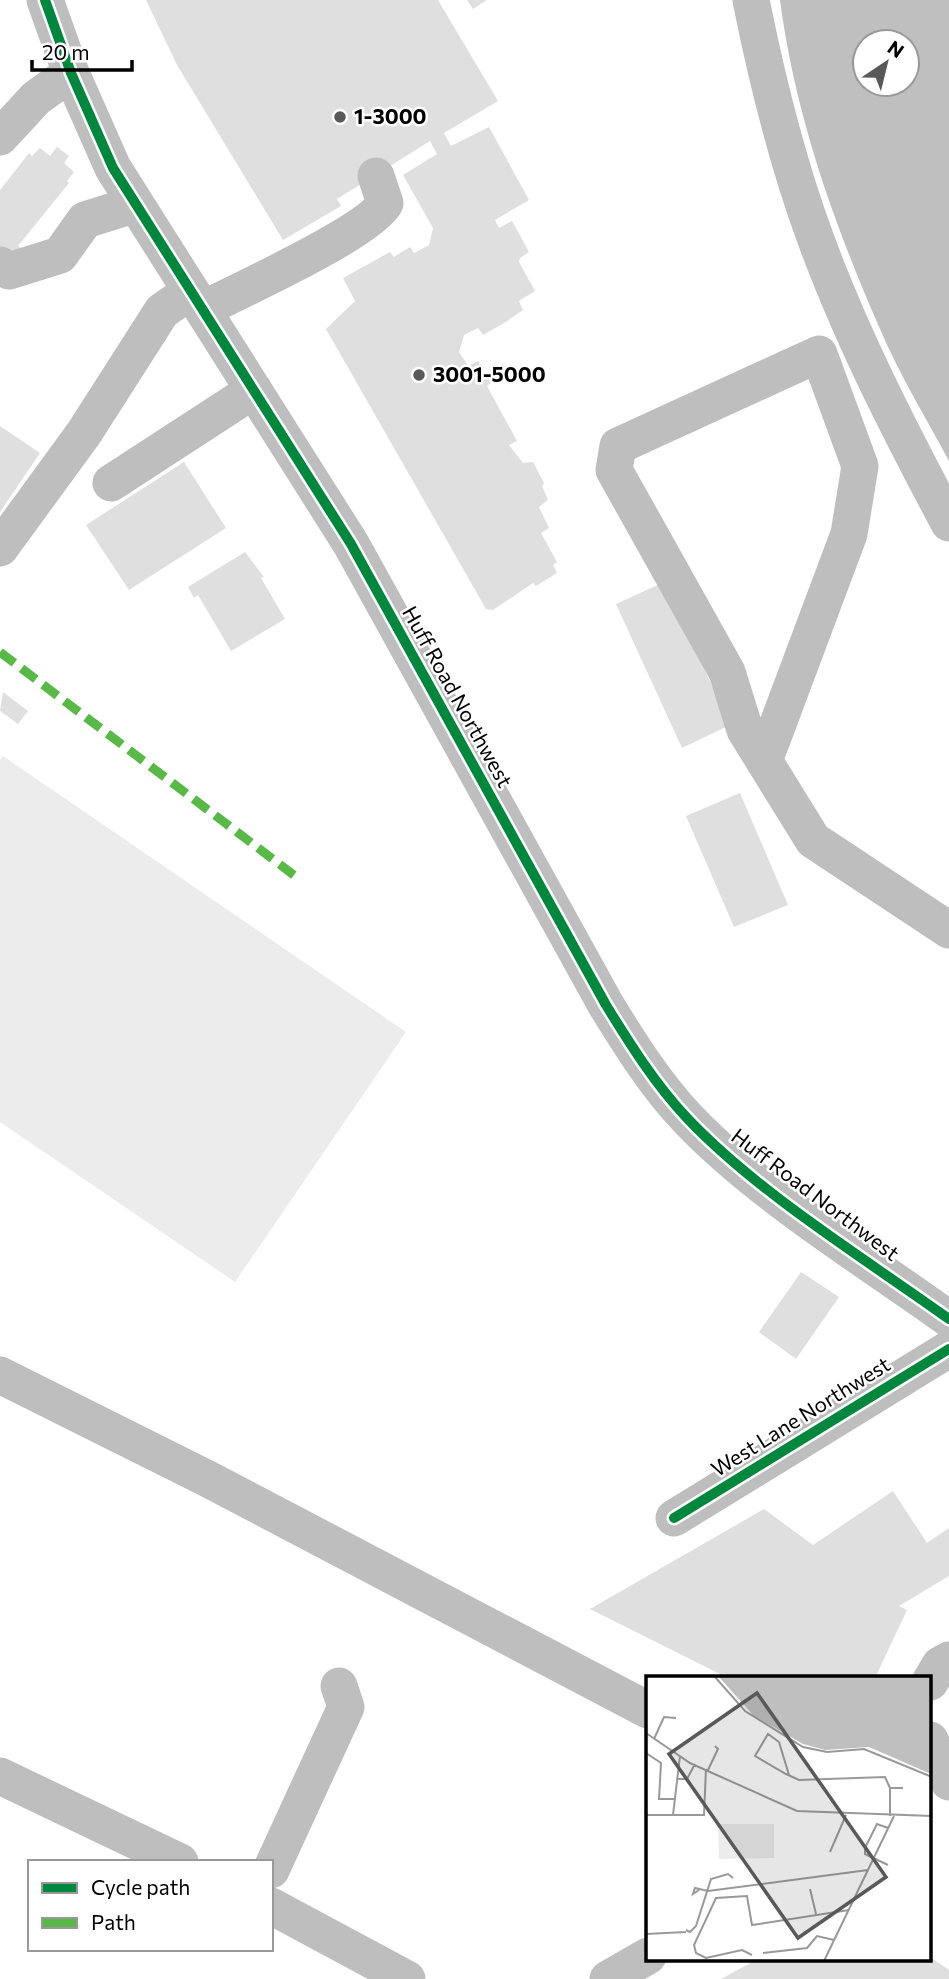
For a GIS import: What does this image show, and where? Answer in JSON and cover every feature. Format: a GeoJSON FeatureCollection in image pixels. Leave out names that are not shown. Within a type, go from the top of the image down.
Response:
{"type":"FeatureCollection","features":[{"type":"Feature","properties":{"kind":"street","name":"Huff Road Northwest"},"geometry":{"type":"LineString","coordinates":[[45,0],[71,73],[113,167],[351,544],[606,1006],[640,1059],[687,1117],[742,1170],[949,1319]]}},
{"type":"Feature","properties":{"kind":"street"},"geometry":{"type":"LineString","coordinates":[[751,0],[766,74],[815,237],[877,382],[949,523]]}},
{"type":"Feature","properties":{"kind":"street"},"geometry":{"type":"LineString","coordinates":[[0,137],[36,98],[71,73]]}},
{"type":"Feature","properties":{"kind":"street"},"geometry":{"type":"LineString","coordinates":[[0,548],[84,433],[162,311],[197,300],[355,230],[380,212],[385,203],[376,176]]}},
{"type":"Feature","properties":{"kind":"street"},"geometry":{"type":"LineString","coordinates":[[0,265],[9,271],[60,255],[85,220],[136,204]]}},
{"type":"Feature","properties":{"kind":"street"},"geometry":{"type":"LineString","coordinates":[[764,761],[849,534],[860,466],[819,354],[618,446],[614,470],[727,672],[745,730],[813,841],[949,930]]}},
{"type":"Feature","properties":{"kind":"street"},"geometry":{"type":"LineString","coordinates":[[111,483],[254,390]]}},
{"type":"Feature","properties":{"kind":"street","name":"West Lane Northwest"},"geometry":{"type":"LineString","coordinates":[[674,1518],[949,1349]]}},
{"type":"Feature","properties":{"kind":"street"},"geometry":{"type":"LineString","coordinates":[[0,1375],[208,1479],[646,1709]]}},
{"type":"Feature","properties":{"kind":"street"},"geometry":{"type":"LineString","coordinates":[[932,1679],[940,1665],[949,1660]]}},
{"type":"Feature","properties":{"kind":"street"},"geometry":{"type":"LineString","coordinates":[[273,1866],[346,1707],[339,1686]]}},
{"type":"Feature","properties":{"kind":"street"},"geometry":{"type":"LineString","coordinates":[[932,1744],[949,1782]]}},
{"type":"Feature","properties":{"kind":"street"},"geometry":{"type":"LineString","coordinates":[[0,1776],[176,1860]]}},
{"type":"Feature","properties":{"kind":"street"},"geometry":{"type":"LineString","coordinates":[[932,1797],[949,1788]]}},
{"type":"Feature","properties":{"kind":"street"},"geometry":{"type":"LineString","coordinates":[[273,1907],[407,1979]]}},
{"type":"Feature","properties":{"kind":"street"},"geometry":{"type":"LineString","coordinates":[[608,1979],[646,1957]]}},
{"type":"Feature","properties":{"kind":"shaded area"},"geometry":{"type":"Polygon","coordinates":[[[780,0],[949,0],[949,461],[887,346],[863,289],[818,168],[795,85],[780,0]]]}},
{"type":"Feature","properties":{"kind":"shaded area"},"geometry":{"type":"Polygon","coordinates":[[[3,756],[406,1032],[235,1282],[0,1122],[0,760],[3,756]]]}},
{"type":"Feature","properties":{"kind":"building"},"geometry":{"type":"Polygon","coordinates":[[[146,0],[438,0],[498,101],[444,133],[451,146],[489,127],[529,200],[495,220],[499,228],[512,221],[529,252],[520,258],[519,262],[535,291],[519,301],[523,310],[504,323],[483,335],[478,328],[464,335],[459,352],[468,366],[478,361],[491,383],[487,386],[517,441],[509,445],[523,463],[533,462],[544,483],[542,486],[548,500],[539,507],[549,528],[541,533],[557,562],[553,565],[557,573],[536,586],[533,583],[493,610],[486,609],[326,329],[355,301],[343,278],[390,252],[394,257],[410,247],[414,253],[429,245],[433,228],[403,175],[437,154],[430,141],[337,199],[341,206],[283,240],[177,65],[146,0]]]}},
{"type":"Feature","properties":{"kind":"building"},"geometry":{"type":"Polygon","coordinates":[[[467,0],[487,0],[473,9],[467,0]]]}},
{"type":"Feature","properties":{"kind":"building"},"geometry":{"type":"Polygon","coordinates":[[[57,147],[69,156],[64,163],[74,172],[67,181],[69,183],[18,246],[26,252],[0,254],[0,190],[29,153],[32,156],[40,148],[50,156],[57,147]]]}},
{"type":"Feature","properties":{"kind":"building"},"geometry":{"type":"Polygon","coordinates":[[[0,426],[40,453],[0,512],[0,426]]]}},
{"type":"Feature","properties":{"kind":"building"},"geometry":{"type":"Polygon","coordinates":[[[184,462],[226,528],[129,590],[86,525],[184,462]]]}},
{"type":"Feature","properties":{"kind":"building"},"geometry":{"type":"Polygon","coordinates":[[[245,552],[264,577],[261,578],[285,619],[231,651],[198,595],[194,598],[188,587],[245,552]]]}},
{"type":"Feature","properties":{"kind":"building"},"geometry":{"type":"Polygon","coordinates":[[[664,582],[730,725],[682,748],[616,604],[664,582]]]}},
{"type":"Feature","properties":{"kind":"building"},"geometry":{"type":"Polygon","coordinates":[[[3,692],[28,711],[18,724],[0,711],[3,692]]]}},
{"type":"Feature","properties":{"kind":"building"},"geometry":{"type":"Polygon","coordinates":[[[740,793],[788,905],[734,927],[686,816],[740,793]]]}},
{"type":"Feature","properties":{"kind":"building"},"geometry":{"type":"Polygon","coordinates":[[[801,1272],[839,1297],[796,1359],[759,1332],[801,1272]]]}},
{"type":"Feature","properties":{"kind":"building"},"geometry":{"type":"Polygon","coordinates":[[[893,1491],[927,1543],[949,1528],[949,1576],[899,1606],[907,1610],[876,1676],[724,1676],[590,1609],[764,1509],[813,1545],[893,1491]]]}},
{"type":"Feature","properties":{"kind":"building"},"geometry":{"type":"Polygon","coordinates":[[[932,1958],[949,1970],[949,1979],[721,1979],[752,1962],[932,1962],[932,1958]]]}},
{"type":"Feature","properties":{"kind":"marked path"},"geometry":{"type":"LineString","coordinates":[[0,652],[295,876]]}},
{"type":"Feature","properties":{"kind":"cycle path"},"geometry":{"type":"LineString","coordinates":[[45,0],[71,73],[113,168],[351,544],[606,1005],[643,1063],[687,1118],[746,1172],[813,1224],[949,1319]]}},
{"type":"Feature","properties":{"kind":"cycle path"},"geometry":{"type":"LineString","coordinates":[[674,1518],[949,1349]]}},
{"type":"Feature","properties":{"kind":"place","name":"1-3000"},"geometry":{"type":"Point","coordinates":[340,117]}},
{"type":"Feature","properties":{"kind":"place","name":"3001-5000"},"geometry":{"type":"Point","coordinates":[419,375]}}]}
